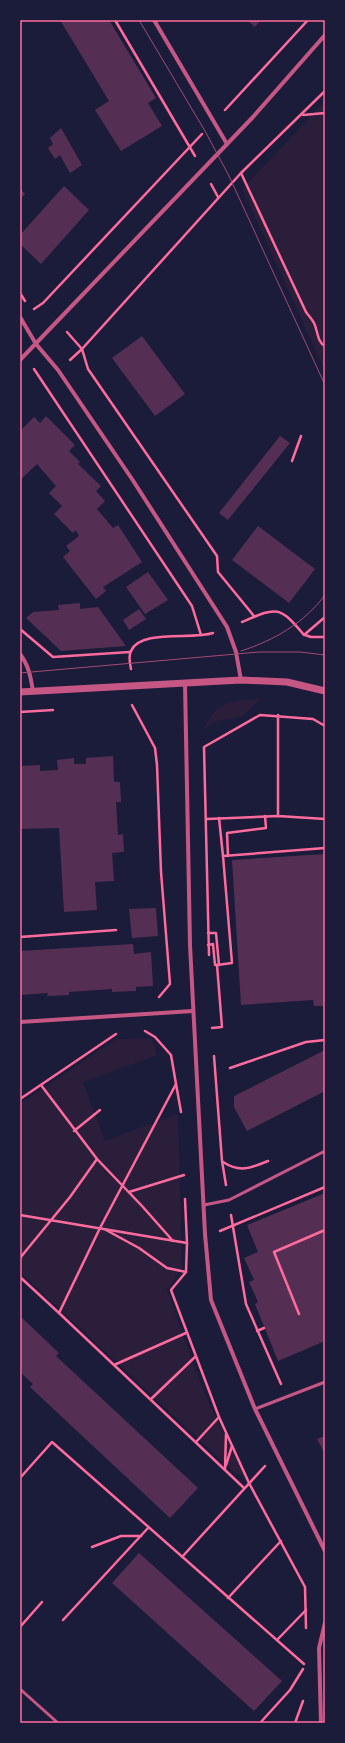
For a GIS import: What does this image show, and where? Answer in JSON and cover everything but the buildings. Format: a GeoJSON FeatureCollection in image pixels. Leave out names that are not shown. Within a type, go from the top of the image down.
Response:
{"type":"FeatureCollection","features":[{"type":"Feature","properties":{"kind":"street"},"geometry":{"type":"LineString","coordinates":[[154,20],[226,144]]}},
{"type":"Feature","properties":{"kind":"street"},"geometry":{"type":"LineString","coordinates":[[20,360],[253,117],[325,35]]}},
{"type":"Feature","properties":{"kind":"street"},"geometry":{"type":"LineString","coordinates":[[20,317],[36,344],[58,370],[132,479],[228,627],[236,652],[241,680]]}},
{"type":"Feature","properties":{"kind":"street"},"geometry":{"type":"LineString","coordinates":[[20,654],[26,662],[30,673],[33,692]]}},
{"type":"Feature","properties":{"kind":"street"},"geometry":{"type":"LineString","coordinates":[[20,692],[241,680],[287,682],[325,691]]}},
{"type":"Feature","properties":{"kind":"street"},"geometry":{"type":"LineString","coordinates":[[185,683],[190,945],[204,1205],[211,1300],[255,1409],[325,1550]]}},
{"type":"Feature","properties":{"kind":"street"},"geometry":{"type":"LineString","coordinates":[[20,1022],[193,1011]]}},
{"type":"Feature","properties":{"kind":"street"},"geometry":{"type":"LineString","coordinates":[[321,1723],[322,1694],[319,1648],[325,1623]]}},
{"type":"Feature","properties":{"kind":"lane"},"geometry":{"type":"LineString","coordinates":[[204,1205],[229,1200],[325,1151]]}},
{"type":"Feature","properties":{"kind":"lane"},"geometry":{"type":"LineString","coordinates":[[255,1409],[325,1382]]}},
{"type":"Feature","properties":{"kind":"lane"},"geometry":{"type":"LineString","coordinates":[[20,1689],[58,1723]]}},
{"type":"Feature","properties":{"kind":"path"},"geometry":{"type":"LineString","coordinates":[[114,20],[203,169],[218,197]]}},
{"type":"Feature","properties":{"kind":"path"},"geometry":{"type":"LineString","coordinates":[[20,293],[28,307],[34,309],[43,303],[308,20]]}},
{"type":"Feature","properties":{"kind":"path"},"geometry":{"type":"LineString","coordinates":[[254,616],[218,572],[217,556],[88,369],[82,349],[218,197],[325,91]]}},
{"type":"Feature","properties":{"kind":"path"},"geometry":{"type":"LineString","coordinates":[[302,115],[325,113]]}},
{"type":"Feature","properties":{"kind":"path"},"geometry":{"type":"LineString","coordinates":[[241,173],[306,312],[315,325],[318,338],[322,345],[325,346]]}},
{"type":"Feature","properties":{"kind":"path"},"geometry":{"type":"LineString","coordinates":[[25,355],[112,488],[192,606],[201,635]]}},
{"type":"Feature","properties":{"kind":"path"},"geometry":{"type":"LineString","coordinates":[[292,461],[301,436]]}},
{"type":"Feature","properties":{"kind":"path"},"geometry":{"type":"LineString","coordinates":[[243,621],[262,613],[277,611],[286,615],[304,635],[311,638],[325,637]]}},
{"type":"Feature","properties":{"kind":"path"},"geometry":{"type":"LineString","coordinates":[[304,635],[325,617]]}},
{"type":"Feature","properties":{"kind":"path"},"geometry":{"type":"LineString","coordinates":[[20,629],[53,657],[130,652],[135,643],[145,638],[207,635]]}},
{"type":"Feature","properties":{"kind":"path"},"geometry":{"type":"LineString","coordinates":[[126,705],[133,705],[155,748],[157,764],[161,872],[170,984],[158,998]]}},
{"type":"Feature","properties":{"kind":"path"},"geometry":{"type":"LineString","coordinates":[[20,712],[58,709]]}},
{"type":"Feature","properties":{"kind":"path"},"geometry":{"type":"LineString","coordinates":[[209,960],[204,748],[260,715],[278,715],[312,719],[325,726]]}},
{"type":"Feature","properties":{"kind":"path"},"geometry":{"type":"LineString","coordinates":[[278,715],[278,816]]}},
{"type":"Feature","properties":{"kind":"path"},"geometry":{"type":"LineString","coordinates":[[206,819],[265,816],[325,819]]}},
{"type":"Feature","properties":{"kind":"path"},"geometry":{"type":"LineString","coordinates":[[228,856],[226,833],[266,828],[265,816]]}},
{"type":"Feature","properties":{"kind":"path"},"geometry":{"type":"LineString","coordinates":[[218,965],[232,963],[219,818]]}},
{"type":"Feature","properties":{"kind":"path"},"geometry":{"type":"LineString","coordinates":[[223,856],[325,848]]}},
{"type":"Feature","properties":{"kind":"path"},"geometry":{"type":"LineString","coordinates":[[20,937],[116,930]]}},
{"type":"Feature","properties":{"kind":"path"},"geometry":{"type":"LineString","coordinates":[[208,933],[216,932],[222,1028],[212,1028]]}},
{"type":"Feature","properties":{"kind":"path"},"geometry":{"type":"LineString","coordinates":[[208,945],[213,944],[215,965],[218,965]]}},
{"type":"Feature","properties":{"kind":"path"},"geometry":{"type":"LineString","coordinates":[[211,1024],[212,1036]]}},
{"type":"Feature","properties":{"kind":"path"},"geometry":{"type":"LineString","coordinates":[[59,1313],[100,1228],[176,1084],[171,1055],[155,1037],[145,1031]]}},
{"type":"Feature","properties":{"kind":"path"},"geometry":{"type":"LineString","coordinates":[[20,1093],[21,1098],[116,1034]]}},
{"type":"Feature","properties":{"kind":"path"},"geometry":{"type":"LineString","coordinates":[[230,1068],[306,1042],[325,1040]]}},
{"type":"Feature","properties":{"kind":"path"},"geometry":{"type":"LineString","coordinates":[[213,1051],[222,1161],[229,1200]]}},
{"type":"Feature","properties":{"kind":"path"},"geometry":{"type":"LineString","coordinates":[[40,1084],[96,1159],[129,1192],[173,1241]]}},
{"type":"Feature","properties":{"kind":"path"},"geometry":{"type":"LineString","coordinates":[[74,1131],[100,1110]]}},
{"type":"Feature","properties":{"kind":"path"},"geometry":{"type":"LineString","coordinates":[[20,1258],[74,1192],[96,1159]]}},
{"type":"Feature","properties":{"kind":"path"},"geometry":{"type":"LineString","coordinates":[[222,1161],[229,1166],[248,1169],[269,1160]]}},
{"type":"Feature","properties":{"kind":"path"},"geometry":{"type":"LineString","coordinates":[[129,1192],[184,1176]]}},
{"type":"Feature","properties":{"kind":"path"},"geometry":{"type":"LineString","coordinates":[[287,1397],[246,1304],[233,1226],[325,1186]]}},
{"type":"Feature","properties":{"kind":"path"},"geometry":{"type":"LineString","coordinates":[[20,1215],[187,1244]]}},
{"type":"Feature","properties":{"kind":"path"},"geometry":{"type":"LineString","coordinates":[[104,1229],[139,1248],[167,1268],[186,1272]]}},
{"type":"Feature","properties":{"kind":"path"},"geometry":{"type":"LineString","coordinates":[[299,1314],[274,1252],[325,1230]]}},
{"type":"Feature","properties":{"kind":"path"},"geometry":{"type":"LineString","coordinates":[[20,1277],[244,1488]]}},
{"type":"Feature","properties":{"kind":"path"},"geometry":{"type":"LineString","coordinates":[[257,1331],[264,1328]]}},
{"type":"Feature","properties":{"kind":"path"},"geometry":{"type":"LineString","coordinates":[[114,1365],[186,1333]]}},
{"type":"Feature","properties":{"kind":"path"},"geometry":{"type":"LineString","coordinates":[[151,1399],[195,1357]]}},
{"type":"Feature","properties":{"kind":"path"},"geometry":{"type":"LineString","coordinates":[[196,1442],[219,1417]]}},
{"type":"Feature","properties":{"kind":"path"},"geometry":{"type":"LineString","coordinates":[[225,1469],[226,1432]]}},
{"type":"Feature","properties":{"kind":"path"},"geometry":{"type":"LineString","coordinates":[[20,1478],[52,1442],[305,1666]]}},
{"type":"Feature","properties":{"kind":"path"},"geometry":{"type":"LineString","coordinates":[[225,1469],[232,1446]]}},
{"type":"Feature","properties":{"kind":"path"},"geometry":{"type":"LineString","coordinates":[[182,1557],[277,1453]]}},
{"type":"Feature","properties":{"kind":"path"},"geometry":{"type":"LineString","coordinates":[[249,1483],[306,1587],[306,1630]]}},
{"type":"Feature","properties":{"kind":"path"},"geometry":{"type":"LineString","coordinates":[[63,1620],[148,1528]]}},
{"type":"Feature","properties":{"kind":"path"},"geometry":{"type":"LineString","coordinates":[[92,1547],[122,1536],[142,1536]]}},
{"type":"Feature","properties":{"kind":"path"},"geometry":{"type":"LineString","coordinates":[[228,1598],[281,1541]]}},
{"type":"Feature","properties":{"kind":"path"},"geometry":{"type":"LineString","coordinates":[[20,1627],[42,1602]]}},
{"type":"Feature","properties":{"kind":"path"},"geometry":{"type":"LineString","coordinates":[[277,1640],[306,1610]]}},
{"type":"Feature","properties":{"kind":"path"},"geometry":{"type":"LineString","coordinates":[[305,1659],[305,1673]]}},
{"type":"Feature","properties":{"kind":"path"},"geometry":{"type":"LineString","coordinates":[[260,1723],[290,1690],[305,1666]]}},
{"type":"Feature","properties":{"kind":"path"},"geometry":{"type":"LineString","coordinates":[[295,1723],[304,1701],[304,1694]]}},
{"type":"Feature","properties":{"kind":"shaded area"},"geometry":{"type":"Polygon","coordinates":[[[325,101],[325,371],[243,191],[244,187],[325,101]]]}},
{"type":"Feature","properties":{"kind":"shaded area"},"geometry":{"type":"Polygon","coordinates":[[[260,699],[243,716],[214,722],[204,730],[213,713],[226,704],[241,700],[260,699]]]}},
{"type":"Feature","properties":{"kind":"shaded area"},"geometry":{"type":"Polygon","coordinates":[[[151,1038],[157,1055],[83,1082],[105,1141],[178,1114],[182,1268],[167,1290],[205,1395],[244,1475],[236,1474],[20,1272],[20,1104],[116,1039],[151,1038]]]}},
{"type":"Feature","properties":{"kind":"tram line"},"geometry":{"type":"LineString","coordinates":[[139,20],[205,131],[229,176],[325,385]]}},
{"type":"Feature","properties":{"kind":"tram line"},"geometry":{"type":"LineString","coordinates":[[241,651],[266,642],[288,629],[308,614],[325,595]]}},
{"type":"Feature","properties":{"kind":"tram line"},"geometry":{"type":"LineString","coordinates":[[20,673],[259,652],[300,652],[325,655]]}}]}
